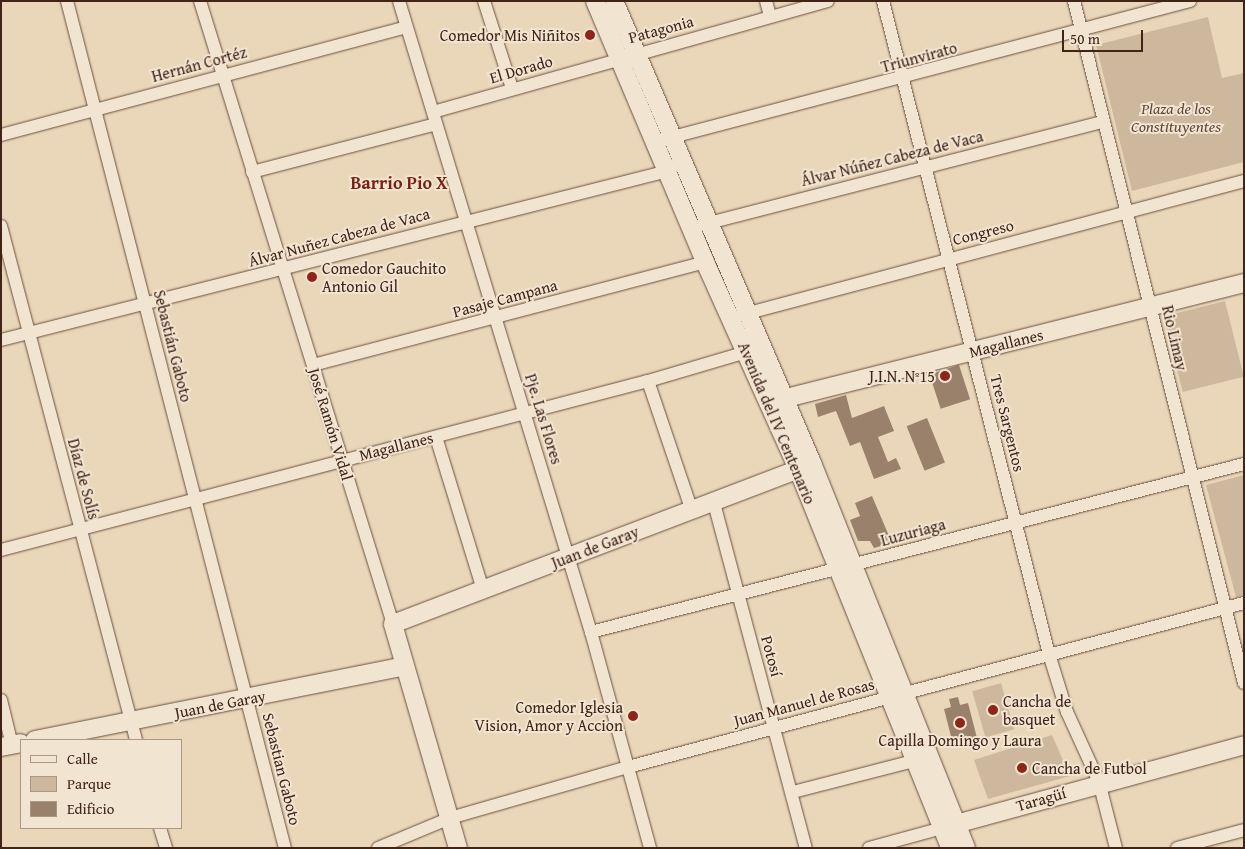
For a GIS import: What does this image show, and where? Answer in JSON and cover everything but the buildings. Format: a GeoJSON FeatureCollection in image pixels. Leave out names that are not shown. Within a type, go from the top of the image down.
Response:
{"type":"FeatureCollection","features":[{"type":"Feature","properties":{"kind":"street","name":"Sebastián Gaboto"},"geometry":{"type":"LineString","coordinates":[[67,1],[248,699]]}},
{"type":"Feature","properties":{"kind":"street","name":"José Ramón Vidal"},"geometry":{"type":"LineString","coordinates":[[200,1],[393,624],[458,848]]}},
{"type":"Feature","properties":{"kind":"street","name":"Pje. Las Flores"},"geometry":{"type":"LineString","coordinates":[[400,1],[406,27],[569,557],[650,848]]}},
{"type":"Feature","properties":{"kind":"street"},"geometry":{"type":"LineString","coordinates":[[484,1],[512,88]]}},
{"type":"Feature","properties":{"kind":"street","name":"Avenida del IV Centenario"},"geometry":{"type":"LineString","coordinates":[[596,1],[627,55],[675,165],[699,226],[805,466],[949,826],[950,848]]}},
{"type":"Feature","properties":{"kind":"street","name":"Avenida del IV Centenario"},"geometry":{"type":"LineString","coordinates":[[614,1],[627,55]]}},
{"type":"Feature","properties":{"kind":"street"},"geometry":{"type":"LineString","coordinates":[[766,1],[770,16]]}},
{"type":"Feature","properties":{"kind":"street","name":"Patagonia"},"geometry":{"type":"LineString","coordinates":[[627,55],[828,1]]}},
{"type":"Feature","properties":{"kind":"street","name":"Tres Sargentos"},"geometry":{"type":"LineString","coordinates":[[883,1],[950,258],[1049,654],[1067,712],[1099,782],[1116,848]]}},
{"type":"Feature","properties":{"kind":"street","name":"Rio Limay"},"geometry":{"type":"LineString","coordinates":[[1074,1],[1191,477],[1244,683]]}},
{"type":"Feature","properties":{"kind":"street","name":"Triunvirato"},"geometry":{"type":"LineString","coordinates":[[663,140],[904,78],[1190,1]]}},
{"type":"Feature","properties":{"kind":"street","name":"Hernán Cortéz"},"geometry":{"type":"LineString","coordinates":[[1,135],[406,27]]}},
{"type":"Feature","properties":{"kind":"street","name":"El Dorado"},"geometry":{"type":"LineString","coordinates":[[252,172],[434,118],[512,88],[627,55]]}},
{"type":"Feature","properties":{"kind":"street","name":"Álvar Núñez Cabeza de Vaca"},"geometry":{"type":"LineString","coordinates":[[699,226],[926,165],[1103,122]]}},
{"type":"Feature","properties":{"kind":"street","name":"Álvar Nuñez Cabeza de Vaca"},"geometry":{"type":"LineString","coordinates":[[1,340],[282,269],[675,165]]}},
{"type":"Feature","properties":{"kind":"street","name":"Congreso"},"geometry":{"type":"LineString","coordinates":[[739,316],[950,258],[1244,181]]}},
{"type":"Feature","properties":{"kind":"street","name":"Díaz de Solís"},"geometry":{"type":"LineString","coordinates":[[1,226],[136,739]]}},
{"type":"Feature","properties":{"kind":"street","name":"Avenida del IV Centenario"},"geometry":{"type":"LineString","coordinates":[[699,226],[705,262],[739,316]]}},
{"type":"Feature","properties":{"kind":"street","name":"Pasaje Campana"},"geometry":{"type":"LineString","coordinates":[[313,365],[705,262]]}},
{"type":"Feature","properties":{"kind":"street","name":"Magallanes"},"geometry":{"type":"LineString","coordinates":[[776,400],[1244,283]]}},
{"type":"Feature","properties":{"kind":"street","name":"Magallanes"},"geometry":{"type":"LineString","coordinates":[[1,550],[648,381],[754,350]]}},
{"type":"Feature","properties":{"kind":"street"},"geometry":{"type":"LineString","coordinates":[[648,381],[692,511]]}},
{"type":"Feature","properties":{"kind":"street"},"geometry":{"type":"LineString","coordinates":[[436,437],[483,590]]}},
{"type":"Feature","properties":{"kind":"street","name":"Luzuriaga"},"geometry":{"type":"LineString","coordinates":[[591,632],[739,596],[1016,522],[1244,464]]}},
{"type":"Feature","properties":{"kind":"street","name":"Juan de Garay"},"geometry":{"type":"LineString","coordinates":[[393,624],[714,503],[805,466]]}},
{"type":"Feature","properties":{"kind":"street","name":"Potosí"},"geometry":{"type":"LineString","coordinates":[[714,503],[806,848]]}},
{"type":"Feature","properties":{"kind":"street","name":"Juan Manuel de Rosas"},"geometry":{"type":"LineString","coordinates":[[378,848],[450,818],[628,767],[896,694],[1244,604]]}},
{"type":"Feature","properties":{"kind":"street","name":"Juan de Garay"},"geometry":{"type":"LineString","coordinates":[[40,739],[248,699],[404,666]]}},
{"type":"Feature","properties":{"kind":"street","name":"Avenida del IV Centenario"},"geometry":{"type":"LineString","coordinates":[[896,694],[914,761],[949,826],[966,848]]}},
{"type":"Feature","properties":{"kind":"street","name":"Sebastian Gaboto"},"geometry":{"type":"LineString","coordinates":[[248,699],[285,848]]}},
{"type":"Feature","properties":{"kind":"street"},"geometry":{"type":"LineString","coordinates":[[1,700],[12,745]]}},
{"type":"Feature","properties":{"kind":"street","name":"Taragüí"},"geometry":{"type":"LineString","coordinates":[[869,848],[1099,782],[1244,745]]}},
{"type":"Feature","properties":{"kind":"street"},"geometry":{"type":"LineString","coordinates":[[792,792],[914,761]]}},
{"type":"Feature","properties":{"kind":"street"},"geometry":{"type":"LineString","coordinates":[[160,829],[166,848]]}},
{"type":"Feature","properties":{"kind":"street"},"geometry":{"type":"LineString","coordinates":[[1178,848],[1244,830]]}},
{"type":"Feature","properties":{"kind":"green space","name":"Plaza de los Constituyentes"},"geometry":{"type":"Polygon","coordinates":[[[1208,17],[1222,78],[1244,73],[1244,162],[1132,191],[1096,45],[1208,17]]]}},
{"type":"Feature","properties":{"kind":"green space"},"geometry":{"type":"Polygon","coordinates":[[[1225,301],[1244,377],[1183,392],[1164,316],[1225,301]]]}},
{"type":"Feature","properties":{"kind":"green space"},"geometry":{"type":"Polygon","coordinates":[[[1244,475],[1244,595],[1236,597],[1206,485],[1244,475]]]}},
{"type":"Feature","properties":{"kind":"green space","name":"Cancha de basquet"},"geometry":{"type":"Polygon","coordinates":[[[1001,683],[1014,729],[985,737],[972,691],[1001,683]]]}},
{"type":"Feature","properties":{"kind":"green space","name":"Cancha de Futbol"},"geometry":{"type":"Polygon","coordinates":[[[1052,735],[1070,776],[988,799],[974,760],[1052,735]]]}},
{"type":"Feature","properties":{"kind":"place","name":"Comedor Mis Niñitos"},"geometry":{"type":"Point","coordinates":[590,35]}},
{"type":"Feature","properties":{"kind":"place","name":"Comedor Gauchito Antonio Gil"},"geometry":{"type":"Point","coordinates":[312,277]}},
{"type":"Feature","properties":{"kind":"place","name":"J.I.N. Nº15"},"geometry":{"type":"Point","coordinates":[945,376]}},
{"type":"Feature","properties":{"kind":"place","name":"Cancha de basquet"},"geometry":{"type":"Point","coordinates":[993,710]}},
{"type":"Feature","properties":{"kind":"place","name":"Comedor Iglesia Vision, Amor y Accion"},"geometry":{"type":"Point","coordinates":[633,716]}},
{"type":"Feature","properties":{"kind":"place","name":"Capilla Domingo y Laura"},"geometry":{"type":"Point","coordinates":[960,723]}},
{"type":"Feature","properties":{"kind":"place","name":"Cancha de Futbol"},"geometry":{"type":"Point","coordinates":[1022,768]}},
{"type":"Feature","properties":{"kind":"district","name":"Barrio Pio X"},"geometry":{"type":"Point","coordinates":[399,183]}}]}
